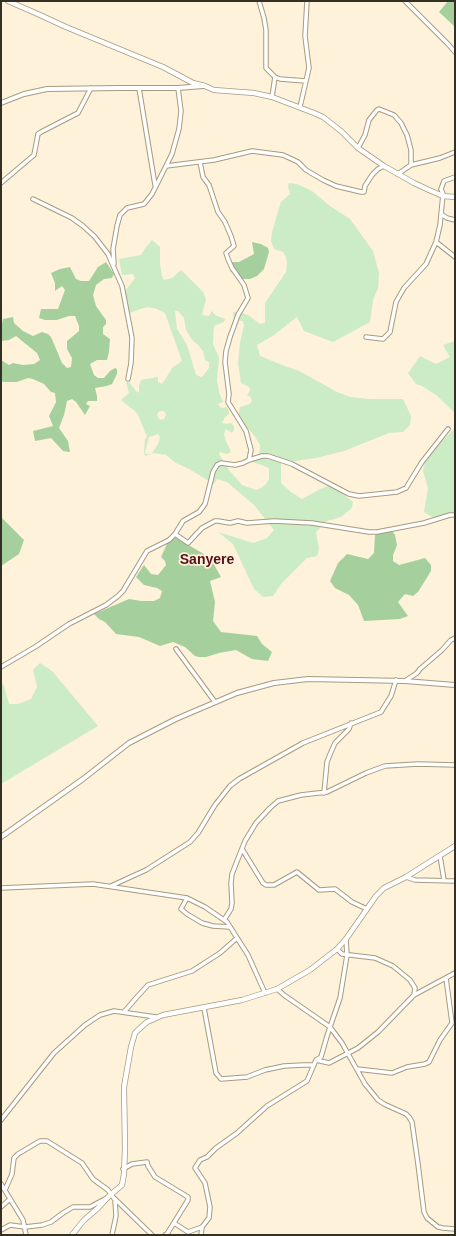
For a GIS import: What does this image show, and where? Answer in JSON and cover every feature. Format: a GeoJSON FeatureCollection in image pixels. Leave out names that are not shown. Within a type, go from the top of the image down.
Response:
{"type":"FeatureCollection","features":[{"type":"Feature","properties":{"kind":"main road"},"geometry":{"type":"LineString","coordinates":[[8,1],[163,68],[193,83],[214,90],[254,93],[272,97],[323,117],[350,139],[358,148],[384,166],[414,183],[442,196],[455,197]]}},
{"type":"Feature","properties":{"kind":"main road"},"geometry":{"type":"LineString","coordinates":[[72,1235],[84,1220],[110,1195],[121,1187],[125,1150],[124,1087],[135,1033],[147,1022],[164,1015],[242,1000],[265,993],[277,989],[310,970],[337,949],[346,939],[376,896],[384,888],[406,877],[455,846]]}},
{"type":"Feature","properties":{"kind":"street"},"geometry":{"type":"LineString","coordinates":[[263,1],[259,3],[266,30],[266,68],[275,77],[280,79],[306,82]]}},
{"type":"Feature","properties":{"kind":"street"},"geometry":{"type":"LineString","coordinates":[[300,107],[309,68],[305,36],[307,1]]}},
{"type":"Feature","properties":{"kind":"street"},"geometry":{"type":"LineString","coordinates":[[405,1],[455,52]]}},
{"type":"Feature","properties":{"kind":"street"},"geometry":{"type":"LineString","coordinates":[[272,97],[275,77]]}},
{"type":"Feature","properties":{"kind":"street"},"geometry":{"type":"LineString","coordinates":[[1,103],[24,94],[47,90],[91,88],[178,88],[205,86]]}},
{"type":"Feature","properties":{"kind":"street"},"geometry":{"type":"LineString","coordinates":[[1,183],[34,155],[38,134],[78,113],[91,88]]}},
{"type":"Feature","properties":{"kind":"street"},"geometry":{"type":"LineString","coordinates":[[139,88],[156,186]]}},
{"type":"Feature","properties":{"kind":"street"},"geometry":{"type":"LineString","coordinates":[[114,268],[113,249],[120,215],[127,208],[144,204],[156,186],[172,154],[179,129],[181,111],[178,88]]}},
{"type":"Feature","properties":{"kind":"street"},"geometry":{"type":"LineString","coordinates":[[358,148],[365,135],[369,120],[377,110],[380,109],[394,115],[401,123],[407,135],[411,150],[411,165]]}},
{"type":"Feature","properties":{"kind":"street"},"geometry":{"type":"LineString","coordinates":[[166,166],[200,162],[252,151],[283,155],[298,162],[306,170],[323,180],[336,186],[362,192],[364,192],[365,186],[372,175],[384,166]]}},
{"type":"Feature","properties":{"kind":"street"},"geometry":{"type":"LineString","coordinates":[[398,174],[411,165],[440,158],[455,152]]}},
{"type":"Feature","properties":{"kind":"street"},"geometry":{"type":"LineString","coordinates":[[200,162],[203,177],[209,185],[218,212],[225,222],[234,246],[226,253],[228,259],[232,268],[244,285],[248,298],[238,315],[226,351],[225,362],[229,394],[228,402],[246,431],[251,450],[249,460]]}},
{"type":"Feature","properties":{"kind":"street"},"geometry":{"type":"LineString","coordinates":[[366,337],[383,339],[390,332],[396,302],[404,288],[426,264],[436,242],[440,226],[441,189],[444,182],[455,177]]}},
{"type":"Feature","properties":{"kind":"street"},"geometry":{"type":"LineString","coordinates":[[32,199],[72,218],[95,237],[108,254],[122,286],[132,338],[131,363],[128,379]]}},
{"type":"Feature","properties":{"kind":"street"},"geometry":{"type":"LineString","coordinates":[[441,214],[447,218],[455,220]]}},
{"type":"Feature","properties":{"kind":"street"},"geometry":{"type":"LineString","coordinates":[[436,242],[455,257]]}},
{"type":"Feature","properties":{"kind":"street"},"geometry":{"type":"LineString","coordinates":[[1,667],[35,647],[69,624],[106,605],[118,596],[123,591],[147,551],[169,540],[175,534],[183,521],[199,512],[205,504],[213,472],[217,465],[221,463],[235,465],[242,464],[262,456],[268,456],[299,467],[349,494],[359,496],[397,492],[406,488],[416,471],[448,429]]}},
{"type":"Feature","properties":{"kind":"street"},"geometry":{"type":"LineString","coordinates":[[175,534],[188,544],[202,528],[215,521],[230,523],[238,521],[312,523],[377,532],[424,523],[450,515],[455,515]]}},
{"type":"Feature","properties":{"kind":"street"},"geometry":{"type":"LineString","coordinates":[[405,680],[418,673],[420,669],[455,638]]}},
{"type":"Feature","properties":{"kind":"street"},"geometry":{"type":"LineString","coordinates":[[176,649],[215,702]]}},
{"type":"Feature","properties":{"kind":"street"},"geometry":{"type":"LineString","coordinates":[[1,837],[129,743],[176,719],[237,693],[274,683],[308,679],[405,680],[455,685]]}},
{"type":"Feature","properties":{"kind":"street"},"geometry":{"type":"LineString","coordinates":[[111,886],[146,870],[190,842],[215,805],[230,786],[239,779],[303,743],[381,712],[391,696],[396,680]]}},
{"type":"Feature","properties":{"kind":"street"},"geometry":{"type":"LineString","coordinates":[[324,793],[327,762],[335,743],[349,729],[351,723]]}},
{"type":"Feature","properties":{"kind":"street"},"geometry":{"type":"LineString","coordinates":[[224,920],[231,908],[230,883],[242,849],[256,823],[278,800],[297,795],[331,791],[366,773],[385,766],[418,764],[455,765]]}},
{"type":"Feature","properties":{"kind":"street"},"geometry":{"type":"LineString","coordinates":[[242,849],[263,883],[266,885],[274,885],[297,872],[319,890],[335,889],[352,902],[367,909]]}},
{"type":"Feature","properties":{"kind":"street"},"geometry":{"type":"LineString","coordinates":[[440,856],[444,880]]}},
{"type":"Feature","properties":{"kind":"street"},"geometry":{"type":"LineString","coordinates":[[406,877],[414,880],[455,881]]}},
{"type":"Feature","properties":{"kind":"street"},"geometry":{"type":"LineString","coordinates":[[1,888],[93,884],[187,898],[205,907],[224,920],[230,927],[248,955],[265,993]]}},
{"type":"Feature","properties":{"kind":"street"},"geometry":{"type":"LineString","coordinates":[[187,898],[182,910],[192,918],[213,926],[230,927]]}},
{"type":"Feature","properties":{"kind":"street"},"geometry":{"type":"LineString","coordinates":[[124,1012],[148,985],[192,972],[220,953],[237,938]]}},
{"type":"Feature","properties":{"kind":"street"},"geometry":{"type":"LineString","coordinates":[[201,1235],[202,1227],[209,1218],[210,1207],[205,1184],[195,1168],[200,1160],[237,1133],[267,1106],[284,1094],[306,1082],[316,1060],[321,1057],[340,998],[347,955],[346,939]]}},
{"type":"Feature","properties":{"kind":"street"},"geometry":{"type":"LineString","coordinates":[[337,949],[342,954],[375,958],[393,966],[410,980],[415,988],[414,995]]}},
{"type":"Feature","properties":{"kind":"street"},"geometry":{"type":"LineString","coordinates":[[316,1060],[329,1063],[348,1054],[378,1032],[414,995],[455,973]]}},
{"type":"Feature","properties":{"kind":"street"},"geometry":{"type":"LineString","coordinates":[[357,1069],[392,1073],[408,1066],[425,1064],[429,1062],[452,1023],[446,978]]}},
{"type":"Feature","properties":{"kind":"street"},"geometry":{"type":"LineString","coordinates":[[277,989],[330,1027],[348,1054],[365,1084],[378,1100],[406,1114],[412,1122],[426,1218],[438,1227],[455,1229]]}},
{"type":"Feature","properties":{"kind":"street"},"geometry":{"type":"LineString","coordinates":[[204,1008],[216,1073],[220,1079],[247,1077],[265,1070],[284,1066],[303,1064],[314,1065]]}},
{"type":"Feature","properties":{"kind":"street"},"geometry":{"type":"LineString","coordinates":[[1,1120],[54,1053],[85,1025],[100,1015],[114,1011],[154,1017],[164,1015]]}},
{"type":"Feature","properties":{"kind":"street"},"geometry":{"type":"LineString","coordinates":[[5,1190],[12,1174],[14,1158],[30,1146],[43,1140],[82,1162],[94,1179],[108,1190],[110,1195],[115,1200],[116,1208],[112,1235]]}},
{"type":"Feature","properties":{"kind":"street"},"geometry":{"type":"LineString","coordinates":[[123,1169],[132,1164],[147,1162],[155,1177],[188,1197],[188,1200],[165,1235]]}},
{"type":"Feature","properties":{"kind":"street"},"geometry":{"type":"LineString","coordinates":[[1,1184],[23,1220],[26,1235]]}},
{"type":"Feature","properties":{"kind":"street"},"geometry":{"type":"LineString","coordinates":[[1,1230],[10,1225],[25,1227],[48,1224],[73,1207],[90,1207],[106,1199],[110,1195]]}},
{"type":"Feature","properties":{"kind":"street"},"geometry":{"type":"LineString","coordinates":[[110,1195],[152,1235]]}},
{"type":"Feature","properties":{"kind":"street"},"geometry":{"type":"LineString","coordinates":[[1,1207],[10,1199]]}},
{"type":"Feature","properties":{"kind":"street"},"geometry":{"type":"LineString","coordinates":[[174,1223],[188,1232],[202,1227]]}},
{"type":"Feature","properties":{"kind":"green space"},"geometry":{"type":"Polygon","coordinates":[[[448,1],[455,1],[455,27],[439,12],[448,1]]]}},
{"type":"Feature","properties":{"kind":"green space"},"geometry":{"type":"Polygon","coordinates":[[[289,183],[297,184],[312,191],[330,206],[350,219],[373,251],[379,273],[378,288],[373,300],[370,322],[333,342],[304,331],[297,317],[274,335],[257,345],[260,356],[299,371],[337,392],[350,397],[369,399],[403,399],[411,416],[410,425],[403,432],[389,433],[344,451],[316,458],[281,463],[281,483],[302,499],[331,485],[353,502],[352,508],[341,517],[327,521],[316,532],[319,549],[317,556],[307,558],[281,584],[273,596],[263,597],[254,589],[233,544],[218,532],[253,543],[267,538],[274,530],[254,505],[227,482],[217,479],[214,484],[176,463],[166,455],[154,453],[151,454],[145,456],[144,452],[145,439],[147,437],[139,417],[136,412],[121,400],[129,393],[126,382],[130,383],[139,393],[141,380],[158,377],[158,382],[162,384],[173,367],[182,361],[165,313],[148,307],[125,315],[123,294],[135,278],[133,274],[122,275],[119,259],[141,255],[152,240],[160,247],[160,264],[164,280],[172,278],[181,270],[203,292],[206,299],[202,315],[209,316],[212,311],[215,315],[225,319],[224,322],[214,326],[213,344],[219,358],[217,380],[219,392],[223,402],[218,404],[221,408],[227,407],[229,411],[229,414],[225,417],[222,423],[231,423],[234,426],[234,430],[232,433],[226,429],[224,433],[226,442],[231,452],[227,454],[220,452],[219,454],[229,470],[242,485],[256,490],[261,488],[269,479],[269,469],[253,462],[254,456],[259,455],[260,445],[254,435],[238,418],[240,407],[250,404],[252,400],[250,396],[247,396],[250,390],[249,387],[241,383],[238,363],[244,325],[243,321],[234,320],[233,312],[248,315],[260,324],[265,323],[265,303],[286,272],[286,257],[283,252],[274,249],[271,241],[272,232],[281,202],[290,194],[288,186],[289,183]],[[175,311],[177,329],[187,345],[196,375],[201,377],[209,368],[209,362],[205,360],[203,351],[192,340],[186,330],[184,318],[178,311],[175,311]],[[158,412],[157,416],[160,420],[164,419],[166,415],[165,412],[158,412]],[[158,434],[149,437],[145,452],[146,454],[151,454],[159,442],[160,437],[158,434]]]}},
{"type":"Feature","properties":{"kind":"green space"},"geometry":{"type":"Polygon","coordinates":[[[252,242],[261,244],[268,248],[269,252],[264,269],[257,276],[250,279],[241,279],[230,271],[230,266],[233,262],[239,262],[254,254],[252,242]]]}},
{"type":"Feature","properties":{"kind":"green space"},"geometry":{"type":"Polygon","coordinates":[[[106,262],[114,274],[112,278],[104,279],[96,285],[93,295],[96,306],[106,320],[106,324],[103,327],[103,334],[110,339],[109,352],[107,360],[97,360],[90,364],[94,375],[98,378],[104,378],[115,368],[117,369],[117,374],[112,384],[95,388],[97,401],[88,401],[86,404],[90,406],[85,415],[76,402],[72,399],[67,401],[59,428],[68,441],[70,452],[63,451],[51,438],[35,441],[33,431],[53,426],[49,416],[56,402],[55,393],[51,392],[44,384],[33,379],[28,378],[17,382],[1,381],[1,360],[9,365],[13,363],[23,365],[34,364],[40,360],[37,353],[16,336],[9,340],[1,341],[3,319],[13,317],[14,323],[23,331],[33,336],[42,332],[48,334],[51,337],[62,363],[67,368],[71,367],[72,358],[67,349],[67,341],[79,331],[79,326],[75,316],[69,316],[57,320],[45,320],[39,318],[41,309],[58,309],[65,290],[62,286],[55,291],[55,283],[51,273],[70,267],[76,279],[81,281],[89,281],[98,267],[106,262]]]}},
{"type":"Feature","properties":{"kind":"green space"},"geometry":{"type":"Polygon","coordinates":[[[455,341],[455,413],[436,395],[416,384],[408,373],[420,356],[436,364],[450,357],[443,345],[455,341]]]}},
{"type":"Feature","properties":{"kind":"green space"},"geometry":{"type":"Polygon","coordinates":[[[455,428],[455,514],[434,518],[424,512],[428,488],[423,471],[427,453],[439,444],[455,428]]]}},
{"type":"Feature","properties":{"kind":"green space"},"geometry":{"type":"Polygon","coordinates":[[[1,517],[24,540],[19,554],[1,566],[1,517]]]}},
{"type":"Feature","properties":{"kind":"green space"},"geometry":{"type":"Polygon","coordinates":[[[384,528],[390,528],[395,535],[397,545],[393,555],[393,561],[399,565],[425,558],[431,565],[431,571],[418,592],[413,596],[405,594],[398,602],[408,616],[400,619],[364,621],[358,605],[349,595],[335,588],[330,581],[338,563],[347,554],[368,559],[374,553],[375,535],[384,528]]]}},
{"type":"Feature","properties":{"kind":"green space"},"geometry":{"type":"Polygon","coordinates":[[[171,535],[204,554],[212,561],[221,577],[210,581],[215,602],[213,621],[221,632],[257,636],[262,644],[272,652],[268,661],[252,659],[236,650],[206,657],[195,656],[185,647],[173,642],[160,646],[139,637],[116,634],[105,622],[94,614],[129,599],[154,601],[160,598],[162,591],[157,588],[144,585],[136,577],[144,565],[151,574],[158,575],[166,565],[165,561],[161,557],[171,535]]]}},
{"type":"Feature","properties":{"kind":"green space"},"geometry":{"type":"Polygon","coordinates":[[[40,663],[52,671],[98,726],[1,784],[1,681],[9,704],[18,704],[31,699],[37,687],[33,670],[40,663]]]}},
{"type":"Feature","properties":{"kind":"district","name":"Sanyere"},"geometry":{"type":"Point","coordinates":[207,560]}}]}
